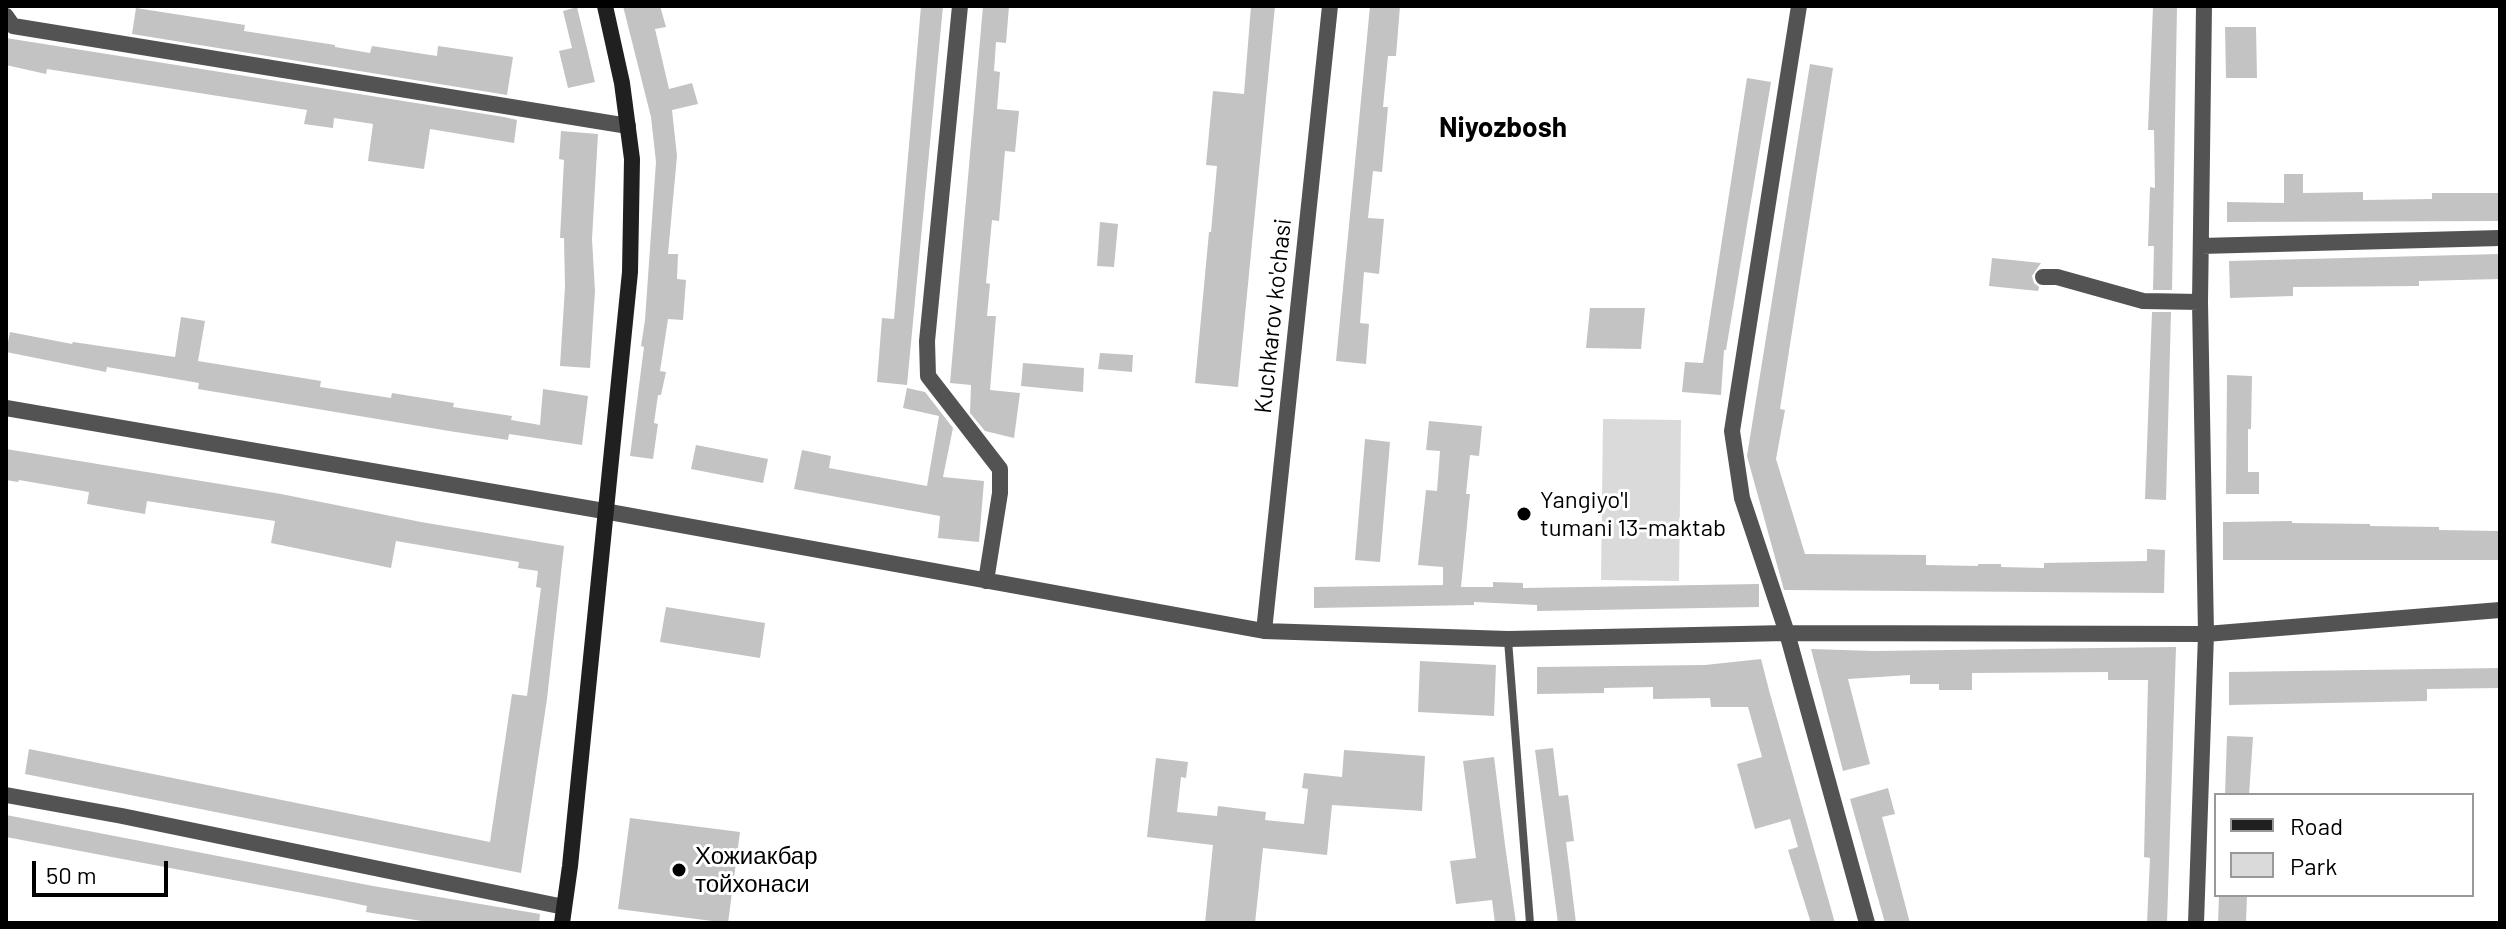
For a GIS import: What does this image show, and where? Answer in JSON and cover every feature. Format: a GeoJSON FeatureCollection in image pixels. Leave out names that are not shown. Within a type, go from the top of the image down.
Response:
{"type":"FeatureCollection","features":[{"type":"Feature","properties":{"kind":"main road"},"geometry":{"type":"LineString","coordinates":[[563,915],[630,272],[632,171],[628,126],[614,39],[605,6]]}},
{"type":"Feature","properties":{"kind":"street"},"geometry":{"type":"LineString","coordinates":[[960,6],[927,341],[928,376],[1000,469],[1000,493],[986,581]]}},
{"type":"Feature","properties":{"kind":"street","name":"Kuchkarov ko'chasi"},"geometry":{"type":"LineString","coordinates":[[1264,631],[1330,6]]}},
{"type":"Feature","properties":{"kind":"street"},"geometry":{"type":"LineString","coordinates":[[1799,6],[1732,431],[1742,498],[1787,633],[1867,923]]}},
{"type":"Feature","properties":{"kind":"street"},"geometry":{"type":"LineString","coordinates":[[2196,923],[2206,634],[2200,302],[2204,6]]}},
{"type":"Feature","properties":{"kind":"street"},"geometry":{"type":"LineString","coordinates":[[6,16],[13,26],[628,126]]}},
{"type":"Feature","properties":{"kind":"street"},"geometry":{"type":"LineString","coordinates":[[2201,246],[2500,238]]}},
{"type":"Feature","properties":{"kind":"street"},"geometry":{"type":"LineString","coordinates":[[2043,277],[2057,277],[2143,301],[2200,302]]}},
{"type":"Feature","properties":{"kind":"street"},"geometry":{"type":"LineString","coordinates":[[6,408],[604,511],[1264,631],[1508,639],[1787,633],[2206,634],[2500,610]]}},
{"type":"Feature","properties":{"kind":"street"},"geometry":{"type":"LineString","coordinates":[[6,795],[122,816],[563,915]]}},
{"type":"Feature","properties":{"kind":"lane"},"geometry":{"type":"LineString","coordinates":[[1508,639],[1530,923]]}},
{"type":"Feature","properties":{"kind":"green space"},"geometry":{"type":"Polygon","coordinates":[[[1603,419],[1681,420],[1679,581],[1601,580],[1603,419]]]}},
{"type":"Feature","properties":{"kind":"building"},"geometry":{"type":"Polygon","coordinates":[[[623,6],[660,6],[666,27],[655,29],[669,89],[692,83],[698,104],[672,110],[677,156],[668,254],[678,254],[677,279],[686,280],[683,320],[668,319],[660,371],[666,372],[661,395],[658,395],[653,459],[630,456],[644,347],[641,346],[656,162],[651,117],[623,6]]]}},
{"type":"Feature","properties":{"kind":"building"},"geometry":{"type":"Polygon","coordinates":[[[921,6],[943,6],[907,385],[877,382],[882,318],[894,319],[921,6]]]}},
{"type":"Feature","properties":{"kind":"building"},"geometry":{"type":"Polygon","coordinates":[[[983,6],[1009,6],[1006,43],[996,42],[994,71],[1000,72],[997,109],[1019,111],[1015,152],[1005,151],[999,221],[992,220],[986,283],[990,284],[987,316],[996,316],[990,390],[1020,393],[1014,438],[985,431],[970,413],[971,385],[950,383],[983,6]]]}},
{"type":"Feature","properties":{"kind":"building"},"geometry":{"type":"Polygon","coordinates":[[[1251,6],[1275,6],[1238,387],[1195,383],[1217,166],[1206,165],[1213,91],[1244,94],[1251,6]]]}},
{"type":"Feature","properties":{"kind":"building"},"geometry":{"type":"Polygon","coordinates":[[[1370,6],[1400,6],[1396,56],[1388,56],[1383,107],[1388,107],[1382,172],[1373,171],[1368,218],[1384,219],[1379,274],[1364,272],[1360,323],[1369,324],[1366,364],[1336,361],[1370,6]]]}},
{"type":"Feature","properties":{"kind":"building"},"geometry":{"type":"Polygon","coordinates":[[[2153,6],[2177,6],[2172,290],[2153,290],[2154,246],[2148,246],[2150,187],[2155,188],[2154,130],[2148,130],[2153,6]]]}},
{"type":"Feature","properties":{"kind":"building"},"geometry":{"type":"Polygon","coordinates":[[[577,7],[595,82],[568,88],[559,51],[572,48],[563,11],[577,7]]]}},
{"type":"Feature","properties":{"kind":"building"},"geometry":{"type":"Polygon","coordinates":[[[136,8],[245,25],[244,31],[370,53],[372,46],[437,56],[438,46],[513,57],[507,95],[132,34],[136,8]]]}},
{"type":"Feature","properties":{"kind":"building"},"geometry":{"type":"Polygon","coordinates":[[[2225,27],[2256,27],[2257,78],[2226,78],[2225,27]]]}},
{"type":"Feature","properties":{"kind":"building"},"geometry":{"type":"Polygon","coordinates":[[[6,38],[504,117],[517,120],[514,143],[430,129],[424,169],[368,161],[373,124],[334,118],[333,128],[304,124],[307,110],[47,69],[46,74],[6,65],[6,38]]]}},
{"type":"Feature","properties":{"kind":"building"},"geometry":{"type":"Polygon","coordinates":[[[1810,64],[1833,68],[1780,409],[1785,410],[1776,459],[1805,554],[1926,555],[1926,565],[2001,564],[2001,567],[2044,568],[2044,563],[2147,561],[2147,549],[2165,550],[2164,593],[1784,590],[1747,456],[1810,64]]]}},
{"type":"Feature","properties":{"kind":"building"},"geometry":{"type":"Polygon","coordinates":[[[1747,78],[1771,82],[1724,350],[1721,395],[1682,392],[1685,362],[1703,363],[1747,78]]]}},
{"type":"Feature","properties":{"kind":"building"},"geometry":{"type":"Polygon","coordinates":[[[561,131],[598,134],[592,239],[595,291],[590,368],[560,366],[565,287],[564,238],[560,238],[564,160],[559,159],[561,131]]]}},
{"type":"Feature","properties":{"kind":"building"},"geometry":{"type":"Polygon","coordinates":[[[2284,174],[2303,174],[2303,193],[2363,192],[2363,200],[2432,199],[2432,193],[2500,193],[2500,221],[2227,222],[2227,202],[2284,203],[2284,174]]]}},
{"type":"Feature","properties":{"kind":"building"},"geometry":{"type":"Polygon","coordinates":[[[1100,222],[1118,224],[1114,267],[1097,266],[1100,222]]]}},
{"type":"Feature","properties":{"kind":"building"},"geometry":{"type":"Polygon","coordinates":[[[2500,254],[2500,279],[2419,281],[2419,286],[2293,287],[2293,296],[2230,298],[2229,261],[2500,254]]]}},
{"type":"Feature","properties":{"kind":"building"},"geometry":{"type":"Polygon","coordinates":[[[1992,258],[2041,263],[2032,276],[2039,287],[2038,291],[1989,286],[1992,258]]]}},
{"type":"Feature","properties":{"kind":"building"},"geometry":{"type":"Polygon","coordinates":[[[1590,308],[1645,308],[1641,349],[1586,348],[1590,308]]]}},
{"type":"Feature","properties":{"kind":"building"},"geometry":{"type":"Polygon","coordinates":[[[2152,312],[2171,312],[2166,500],[2145,499],[2152,312]]]}},
{"type":"Feature","properties":{"kind":"building"},"geometry":{"type":"Polygon","coordinates":[[[181,317],[205,321],[198,361],[321,381],[320,387],[391,398],[392,393],[454,403],[453,407],[512,416],[511,420],[540,425],[543,389],[588,396],[582,445],[509,434],[508,440],[449,431],[198,389],[199,383],[107,367],[106,372],[6,352],[10,332],[72,344],[175,357],[181,317]]]}},
{"type":"Feature","properties":{"kind":"building"},"geometry":{"type":"Polygon","coordinates":[[[1100,353],[1133,355],[1132,372],[1098,369],[1100,353]]]}},
{"type":"Feature","properties":{"kind":"building"},"geometry":{"type":"Polygon","coordinates":[[[1023,363],[1084,368],[1083,392],[1021,386],[1023,363]]]}},
{"type":"Feature","properties":{"kind":"building"},"geometry":{"type":"Polygon","coordinates":[[[2227,375],[2252,376],[2248,472],[2259,472],[2259,494],[2226,494],[2227,375]]]}},
{"type":"Feature","properties":{"kind":"building"},"geometry":{"type":"Polygon","coordinates":[[[907,388],[925,392],[953,428],[943,477],[984,481],[979,542],[938,538],[940,516],[794,489],[802,450],[831,456],[829,468],[927,486],[939,416],[903,408],[907,388]]]}},
{"type":"Feature","properties":{"kind":"building"},"geometry":{"type":"Polygon","coordinates":[[[1429,421],[1482,426],[1479,456],[1470,455],[1466,494],[1470,494],[1461,587],[1493,587],[1493,582],[1523,583],[1523,588],[1759,584],[1759,607],[1537,611],[1537,605],[1474,602],[1474,605],[1314,608],[1314,587],[1443,585],[1443,567],[1418,565],[1426,490],[1437,491],[1440,451],[1426,450],[1429,421]]]}},
{"type":"Feature","properties":{"kind":"building"},"geometry":{"type":"Polygon","coordinates":[[[1365,439],[1390,442],[1380,562],[1355,560],[1365,439]]]}},
{"type":"Feature","properties":{"kind":"building"},"geometry":{"type":"Polygon","coordinates":[[[696,445],[768,459],[763,483],[691,469],[696,445]]]}},
{"type":"Feature","properties":{"kind":"building"},"geometry":{"type":"Polygon","coordinates":[[[6,449],[281,494],[564,546],[547,699],[521,873],[25,774],[29,749],[490,842],[512,694],[527,696],[541,588],[536,587],[538,571],[518,568],[519,562],[396,541],[391,568],[271,543],[275,521],[147,501],[145,514],[87,504],[89,492],[6,480],[6,449]]]}},
{"type":"Feature","properties":{"kind":"building"},"geometry":{"type":"Polygon","coordinates":[[[2292,521],[2500,531],[2500,560],[2223,560],[2223,522],[2292,521]]]}},
{"type":"Feature","properties":{"kind":"building"},"geometry":{"type":"Polygon","coordinates":[[[666,607],[765,623],[760,658],[660,642],[666,607]]]}},
{"type":"Feature","properties":{"kind":"building"},"geometry":{"type":"Polygon","coordinates":[[[2176,647],[2167,923],[2147,923],[2150,858],[2144,857],[2148,680],[2108,680],[2108,672],[1972,673],[1972,690],[1939,690],[1939,684],[1910,684],[1910,675],[1848,679],[1870,764],[1843,771],[1811,649],[1874,651],[2176,647]]]}},
{"type":"Feature","properties":{"kind":"building"},"geometry":{"type":"Polygon","coordinates":[[[1761,659],[1835,923],[1811,923],[1788,850],[1798,847],[1790,819],[1755,829],[1737,764],[1762,757],[1748,707],[1711,707],[1710,698],[1653,699],[1653,687],[1604,688],[1604,693],[1537,694],[1537,667],[1705,665],[1761,659]]]}},
{"type":"Feature","properties":{"kind":"building"},"geometry":{"type":"Polygon","coordinates":[[[1420,661],[1496,665],[1494,716],[1418,712],[1420,661]]]}},
{"type":"Feature","properties":{"kind":"building"},"geometry":{"type":"Polygon","coordinates":[[[2500,668],[2500,688],[2427,689],[2427,701],[2229,705],[2229,672],[2500,668]]]}},
{"type":"Feature","properties":{"kind":"building"},"geometry":{"type":"Polygon","coordinates":[[[2227,736],[2253,737],[2249,793],[2225,793],[2227,736]]]}},
{"type":"Feature","properties":{"kind":"building"},"geometry":{"type":"Polygon","coordinates":[[[1553,748],[1559,796],[1568,795],[1574,841],[1566,842],[1576,923],[1558,923],[1535,750],[1553,748]]]}},
{"type":"Feature","properties":{"kind":"building"},"geometry":{"type":"Polygon","coordinates":[[[1344,750],[1425,756],[1422,811],[1332,805],[1327,855],[1263,848],[1255,923],[1205,923],[1213,845],[1147,837],[1156,758],[1188,762],[1186,778],[1181,777],[1177,812],[1217,816],[1218,806],[1266,812],[1265,820],[1304,824],[1308,789],[1302,788],[1304,773],[1342,777],[1344,750]]]}},
{"type":"Feature","properties":{"kind":"building"},"geometry":{"type":"Polygon","coordinates":[[[1494,757],[1516,923],[1495,923],[1492,900],[1456,904],[1450,861],[1476,858],[1463,761],[1494,757]]]}},
{"type":"Feature","properties":{"kind":"building"},"geometry":{"type":"Polygon","coordinates":[[[1888,788],[1895,814],[1882,817],[1910,923],[1885,923],[1850,799],[1888,788]]]}},
{"type":"Feature","properties":{"kind":"building"},"geometry":{"type":"Polygon","coordinates":[[[6,815],[373,886],[540,914],[539,923],[434,923],[366,912],[367,906],[334,899],[6,837],[6,815]]]}},
{"type":"Feature","properties":{"kind":"building","name":"Хожиакбар тойхонаси"},"geometry":{"type":"Polygon","coordinates":[[[630,818],[740,832],[728,923],[618,909],[630,818]]]}},
{"type":"Feature","properties":{"kind":"building"},"geometry":{"type":"Polygon","coordinates":[[[2219,897],[2247,897],[2246,923],[2218,923],[2219,897]]]}},
{"type":"Feature","properties":{"kind":"place","name":"Yangiyo'l tumani 13-maktab"},"geometry":{"type":"Point","coordinates":[1524,514]}},
{"type":"Feature","properties":{"kind":"place","name":"Хожиакбар тойхонаси"},"geometry":{"type":"Point","coordinates":[679,870]}},
{"type":"Feature","properties":{"kind":"district","name":"Niyozbosh"},"geometry":{"type":"Point","coordinates":[1503,128]}}]}
